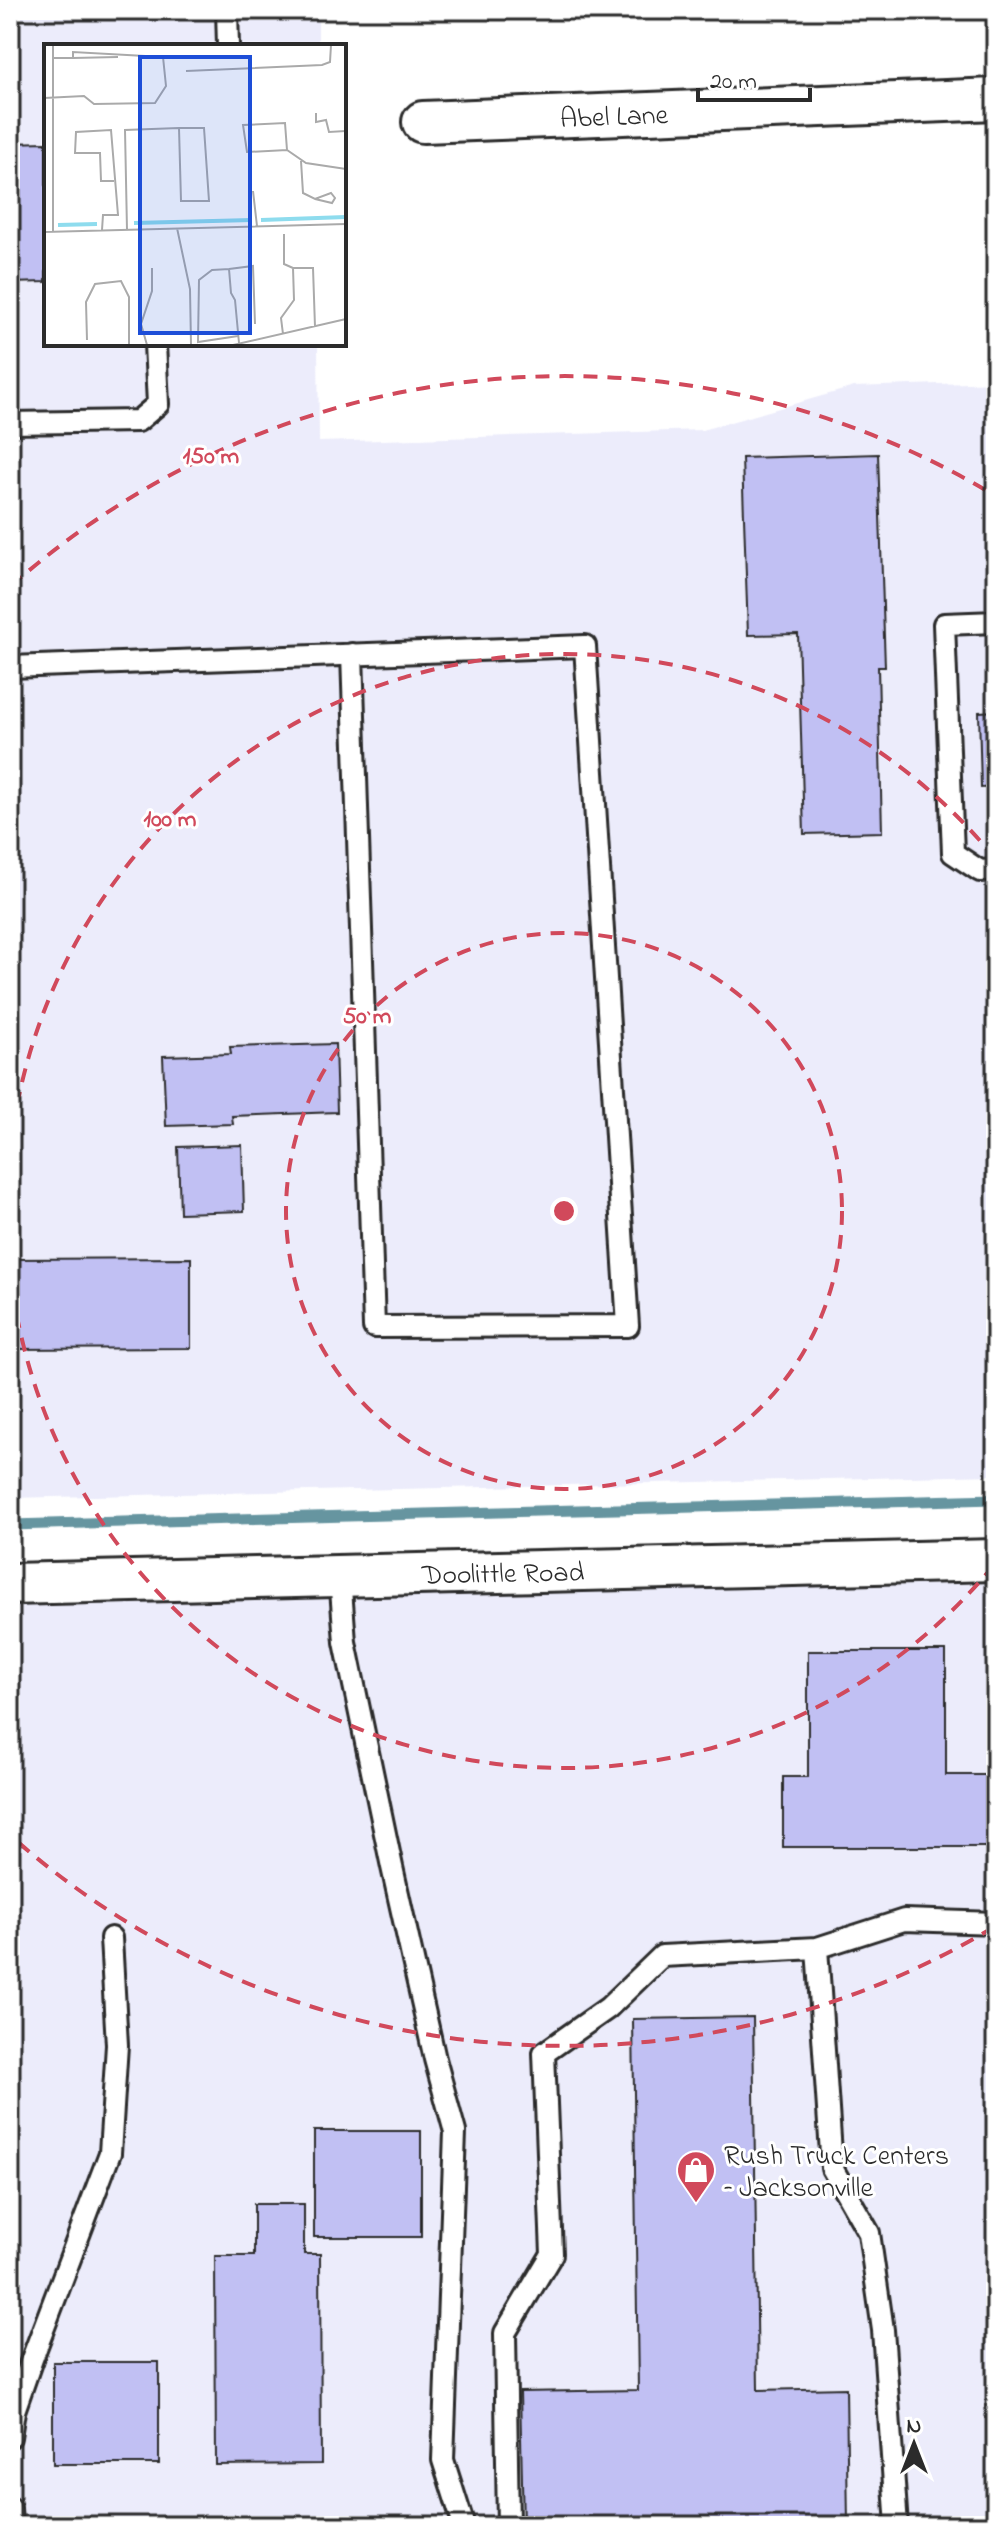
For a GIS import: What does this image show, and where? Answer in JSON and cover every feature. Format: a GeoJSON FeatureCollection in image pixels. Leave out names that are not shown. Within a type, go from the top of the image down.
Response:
{"type":"FeatureCollection","features":[{"type":"Feature","properties":{"kind":"street","name":"Abel Lane"},"geometry":{"type":"LineString","coordinates":[[423,122],[996,99]]}},
{"type":"Feature","properties":{"kind":"street","name":"Doolittle Road"},"geometry":{"type":"LineString","coordinates":[[10,1584],[996,1560]]}},
{"type":"Feature","properties":{"kind":"lane"},"geometry":{"type":"LineString","coordinates":[[227,10],[228,44]]}},
{"type":"Feature","properties":{"kind":"lane"},"geometry":{"type":"LineString","coordinates":[[10,423],[138,421],[158,404],[155,346]]}},
{"type":"Feature","properties":{"kind":"lane"},"geometry":{"type":"LineString","coordinates":[[996,622],[944,624],[953,853],[980,871],[996,870]]}},
{"type":"Feature","properties":{"kind":"lane"},"geometry":{"type":"LineString","coordinates":[[10,667],[352,654],[585,646],[628,1326],[374,1327],[352,654]]}},
{"type":"Feature","properties":{"kind":"lane"},"geometry":{"type":"LineString","coordinates":[[340,1576],[345,1642],[354,1687],[429,2029],[455,2132],[443,2460],[464,2526]]}},
{"type":"Feature","properties":{"kind":"lane"},"geometry":{"type":"LineString","coordinates":[[508,2526],[505,2333],[552,2254],[544,2053],[608,2008],[662,1956],[817,1948],[904,1920],[996,1923]]}},
{"type":"Feature","properties":{"kind":"lane"},"geometry":{"type":"LineString","coordinates":[[10,2437],[14,2411],[23,2385],[110,2153],[117,2045],[111,1938]]}},
{"type":"Feature","properties":{"kind":"lane"},"geometry":{"type":"LineString","coordinates":[[817,1948],[832,2168],[869,2233],[883,2330],[897,2526]]}},
{"type":"Feature","properties":{"kind":"lane"},"geometry":{"type":"LineString","coordinates":[[10,2508],[11,2526]]}},
{"type":"Feature","properties":{"kind":"shaded area"},"geometry":{"type":"Polygon","coordinates":[[[10,10],[318,10],[318,44],[44,44],[44,346],[318,346],[319,442],[702,430],[854,387],[996,382],[996,1475],[10,1498],[10,10]]]}},
{"type":"Feature","properties":{"kind":"shaded area"},"geometry":{"type":"Polygon","coordinates":[[[996,1577],[996,2526],[10,2526],[10,1606],[996,1577]]]}},
{"type":"Feature","properties":{"kind":"building"},"geometry":{"type":"Polygon","coordinates":[[[44,142],[44,282],[10,283],[10,143],[44,142]]]}},
{"type":"Feature","properties":{"kind":"building"},"geometry":{"type":"Polygon","coordinates":[[[878,454],[885,667],[878,667],[882,832],[804,834],[798,634],[748,635],[742,458],[878,454]]]}},
{"type":"Feature","properties":{"kind":"building"},"geometry":{"type":"Polygon","coordinates":[[[996,711],[996,787],[981,788],[979,712],[996,711]]]}},
{"type":"Feature","properties":{"kind":"building"},"geometry":{"type":"Polygon","coordinates":[[[335,1044],[337,1112],[232,1116],[233,1124],[166,1126],[163,1056],[231,1054],[230,1047],[335,1044]]]}},
{"type":"Feature","properties":{"kind":"building"},"geometry":{"type":"Polygon","coordinates":[[[242,1145],[244,1211],[180,1213],[178,1147],[242,1145]]]}},
{"type":"Feature","properties":{"kind":"building"},"geometry":{"type":"Polygon","coordinates":[[[191,1258],[191,1348],[10,1349],[10,1259],[191,1258]]]}},
{"type":"Feature","properties":{"kind":"building"},"geometry":{"type":"Polygon","coordinates":[[[808,1651],[946,1651],[946,1775],[996,1775],[996,1847],[783,1847],[783,1777],[808,1777],[808,1651]]]}},
{"type":"Feature","properties":{"kind":"building","name":"Rush Truck Centers – Jacksonville"},"geometry":{"type":"Polygon","coordinates":[[[753,2017],[758,2390],[846,2388],[848,2525],[523,2526],[520,2392],[638,2390],[633,2019],[753,2017]]]}},
{"type":"Feature","properties":{"kind":"building"},"geometry":{"type":"Polygon","coordinates":[[[314,2131],[421,2131],[421,2237],[314,2237],[314,2131]]]}},
{"type":"Feature","properties":{"kind":"building"},"geometry":{"type":"Polygon","coordinates":[[[254,2204],[304,2204],[304,2254],[320,2254],[321,2464],[216,2465],[215,2256],[254,2256],[254,2204]]]}},
{"type":"Feature","properties":{"kind":"building"},"geometry":{"type":"Polygon","coordinates":[[[53,2362],[159,2362],[159,2464],[53,2464],[53,2362]]]}},
{"type":"Feature","properties":{"kind":"waterway"},"geometry":{"type":"LineString","coordinates":[[10,1525],[996,1499]]}},
{"type":"Feature","properties":{"kind":"place","name":"Rush Truck Centers – Jacksonville"},"geometry":{"type":"Point","coordinates":[696,2204]}}]}
